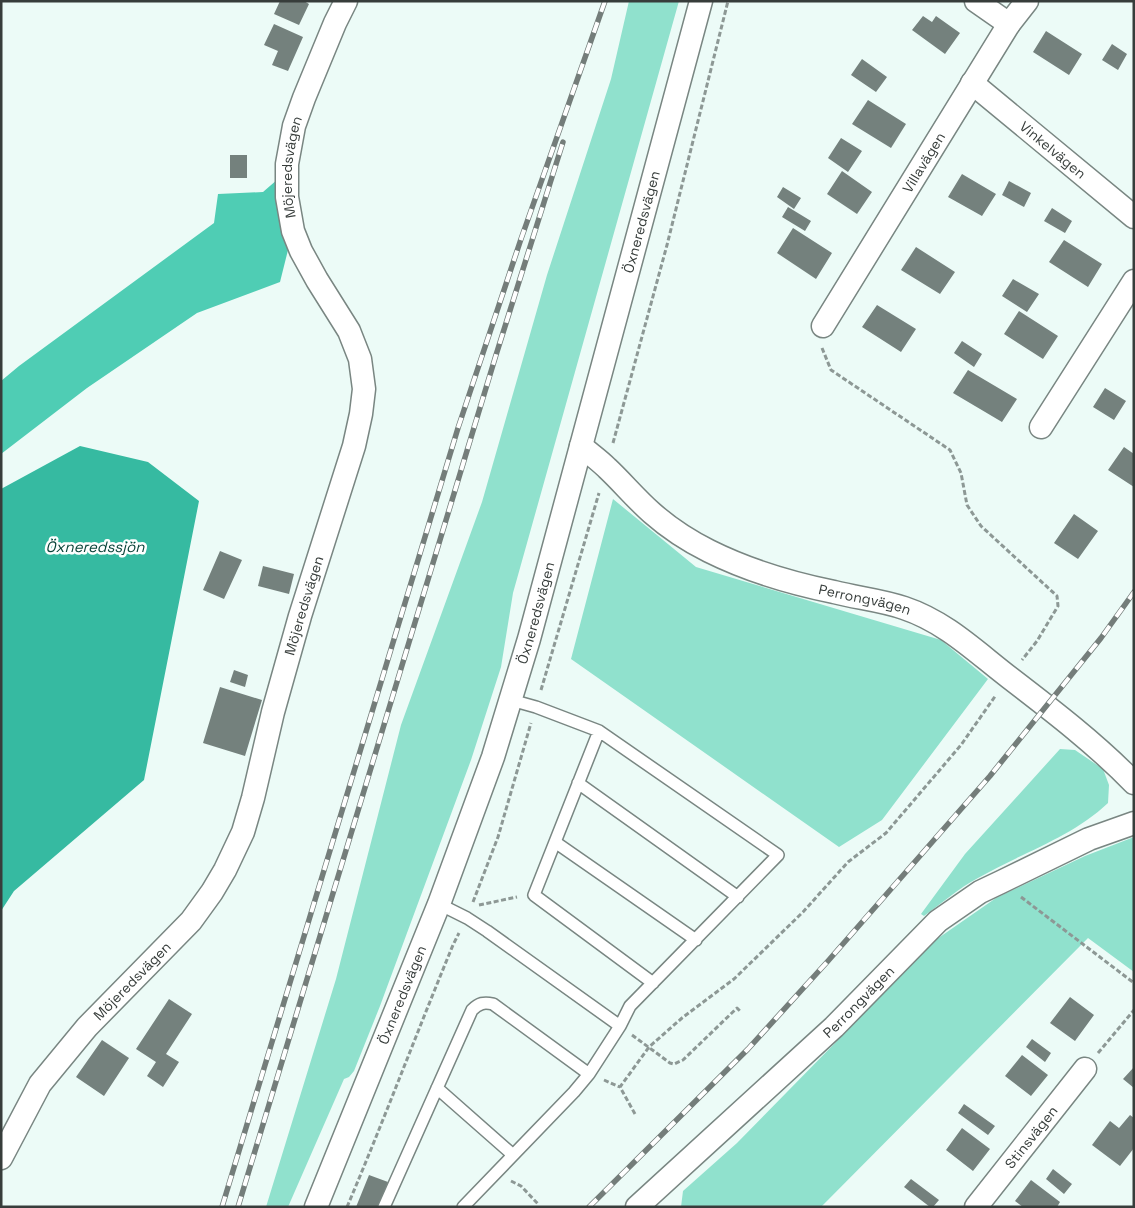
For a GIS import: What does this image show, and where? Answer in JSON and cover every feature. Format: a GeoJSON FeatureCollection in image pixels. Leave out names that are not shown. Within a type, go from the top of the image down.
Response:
{"type":"FeatureCollection","features":[{"type":"Feature","properties":{"kind":"street","name":"Möjeredsvägen"},"geometry":{"type":"LineString","coordinates":[[1,1158],[40,1084],[87,1027],[191,920],[212,892],[225,870],[245,823],[300,616],[354,446],[361,414],[364,389],[360,359],[349,331],[301,251],[293,231],[287,196],[287,164],[294,126],[304,98],[346,1]]}},
{"type":"Feature","properties":{"kind":"street","name":"Öxneredsvägen"},"geometry":{"type":"LineString","coordinates":[[316,1207],[439,904],[493,757],[529,638],[700,1]]}},
{"type":"Feature","properties":{"kind":"street"},"geometry":{"type":"LineString","coordinates":[[976,1],[1009,24]]}},
{"type":"Feature","properties":{"kind":"street","name":"Villavägen"},"geometry":{"type":"LineString","coordinates":[[823,326],[1009,24],[1027,1]]}},
{"type":"Feature","properties":{"kind":"street","name":"Vinkelvägen"},"geometry":{"type":"LineString","coordinates":[[972,83],[1134,217]]}},
{"type":"Feature","properties":{"kind":"street"},"geometry":{"type":"LineString","coordinates":[[1041,427],[1134,280]]}},
{"type":"Feature","properties":{"kind":"street","name":"Perrongvägen"},"geometry":{"type":"LineString","coordinates":[[580,446],[606,467],[653,514],[683,536],[708,550],[774,578],[904,608],[931,619],[955,634],[1047,706],[1096,747],[1134,783]]}},
{"type":"Feature","properties":{"kind":"street","name":"Perrongvägen"},"geometry":{"type":"LineString","coordinates":[[646,1204],[834,1027],[938,921],[980,892],[1089,839],[1134,822]]}},
{"type":"Feature","properties":{"kind":"street","name":"Stinsvägen"},"geometry":{"type":"LineString","coordinates":[[976,1207],[1085,1069]]}},
{"type":"Feature","properties":{"kind":"lane"},"geometry":{"type":"LineString","coordinates":[[463,1207],[589,1074],[620,1026],[630,1006],[778,855],[599,731],[536,706],[511,700]]}},
{"type":"Feature","properties":{"kind":"lane"},"geometry":{"type":"LineString","coordinates":[[599,731],[534,895],[653,983]]}},
{"type":"Feature","properties":{"kind":"lane"},"geometry":{"type":"LineString","coordinates":[[578,783],[738,897]]}},
{"type":"Feature","properties":{"kind":"lane"},"geometry":{"type":"LineString","coordinates":[[555,842],[696,940]]}},
{"type":"Feature","properties":{"kind":"lane"},"geometry":{"type":"LineString","coordinates":[[439,904],[470,913],[620,1026]]}},
{"type":"Feature","properties":{"kind":"lane"},"geometry":{"type":"LineString","coordinates":[[384,1207],[472,1010],[477,1005],[485,1002],[493,1004],[589,1074]]}},
{"type":"Feature","properties":{"kind":"lane"},"geometry":{"type":"LineString","coordinates":[[437,1088],[512,1154]]}},
{"type":"Feature","properties":{"kind":"path"},"geometry":{"type":"LineString","coordinates":[[635,1114],[620,1087],[648,1047],[682,1018],[734,979],[804,912],[848,862],[886,833],[961,745],[1037,641],[1058,606],[1057,596],[981,526],[967,505],[961,473],[950,450],[831,370],[823,354],[820,341],[823,326]]}},
{"type":"Feature","properties":{"kind":"path"},"geometry":{"type":"LineString","coordinates":[[1001,882],[1134,983]]}},
{"type":"Feature","properties":{"kind":"path"},"geometry":{"type":"LineString","coordinates":[[347,1207],[385,1117],[413,1040],[449,953],[470,913],[507,898],[534,895]]}},
{"type":"Feature","properties":{"kind":"path"},"geometry":{"type":"LineString","coordinates":[[620,1026],[670,1063],[678,1063],[737,1008],[740,1011]]}},
{"type":"Feature","properties":{"kind":"path"},"geometry":{"type":"LineString","coordinates":[[1085,1069],[1134,1010]]}},
{"type":"Feature","properties":{"kind":"path"},"geometry":{"type":"LineString","coordinates":[[496,1173],[520,1186],[539,1205]]}},
{"type":"Feature","properties":{"kind":"shaded area"},"geometry":{"type":"Polygon","coordinates":[[[629,1],[679,1],[513,593],[501,667],[471,760],[354,1071],[349,1077],[344,1079],[288,1207],[266,1207],[336,979],[401,725],[482,502],[547,275],[611,79],[629,1]]]}},
{"type":"Feature","properties":{"kind":"shaded area"},"geometry":{"type":"Polygon","coordinates":[[[278,179],[290,242],[280,282],[197,313],[87,388],[1,454],[1,381],[214,223],[218,194],[263,192],[278,179]]]}},
{"type":"Feature","properties":{"kind":"shaded area"},"geometry":{"type":"Polygon","coordinates":[[[613,499],[696,567],[941,640],[988,679],[882,820],[839,847],[571,659],[613,499]]]}},
{"type":"Feature","properties":{"kind":"shaded area"},"geometry":{"type":"Polygon","coordinates":[[[1060,749],[1075,750],[1103,769],[1109,785],[1108,803],[1094,815],[1062,836],[994,869],[957,891],[924,916],[921,914],[965,854],[1060,749]]]}},
{"type":"Feature","properties":{"kind":"shaded area"},"geometry":{"type":"Polygon","coordinates":[[[1134,837],[1134,972],[1088,938],[821,1207],[681,1207],[683,1191],[737,1143],[937,939],[996,898],[1085,856],[1134,837]]]}},
{"type":"Feature","properties":{"kind":"water","name":"Öxneredssjön"},"geometry":{"type":"Polygon","coordinates":[[[80,446],[148,462],[199,501],[144,780],[14,891],[1,911],[1,489],[80,446]]]}},
{"type":"Feature","properties":{"kind":"building"},"geometry":{"type":"Polygon","coordinates":[[[280,1],[304,1],[309,4],[299,25],[274,14],[280,1]]]}},
{"type":"Feature","properties":{"kind":"building"},"geometry":{"type":"Polygon","coordinates":[[[923,16],[932,22],[936,16],[960,33],[945,54],[912,30],[923,16]]]}},
{"type":"Feature","properties":{"kind":"building"},"geometry":{"type":"Polygon","coordinates":[[[274,24],[303,37],[288,71],[272,65],[278,51],[264,45],[274,24]]]}},
{"type":"Feature","properties":{"kind":"building"},"geometry":{"type":"Polygon","coordinates":[[[1046,31],[1082,54],[1069,75],[1033,52],[1046,31]]]}},
{"type":"Feature","properties":{"kind":"building"},"geometry":{"type":"Polygon","coordinates":[[[1112,44],[1127,54],[1118,70],[1102,60],[1112,44]]]}},
{"type":"Feature","properties":{"kind":"building"},"geometry":{"type":"Polygon","coordinates":[[[862,59],[887,77],[876,92],[851,75],[862,59]]]}},
{"type":"Feature","properties":{"kind":"building"},"geometry":{"type":"Polygon","coordinates":[[[868,100],[906,124],[891,148],[852,124],[868,100]]]}},
{"type":"Feature","properties":{"kind":"building"},"geometry":{"type":"Polygon","coordinates":[[[841,138],[862,151],[848,172],[828,158],[841,138]]]}},
{"type":"Feature","properties":{"kind":"building"},"geometry":{"type":"Polygon","coordinates":[[[230,155],[247,155],[247,178],[230,178],[230,155]]]}},
{"type":"Feature","properties":{"kind":"building"},"geometry":{"type":"Polygon","coordinates":[[[842,171],[872,192],[857,214],[827,194],[842,171]]]}},
{"type":"Feature","properties":{"kind":"building"},"geometry":{"type":"Polygon","coordinates":[[[962,174],[996,194],[982,216],[948,197],[962,174]]]}},
{"type":"Feature","properties":{"kind":"building"},"geometry":{"type":"Polygon","coordinates":[[[1009,181],[1031,193],[1024,207],[1002,195],[1009,181]]]}},
{"type":"Feature","properties":{"kind":"building"},"geometry":{"type":"Polygon","coordinates":[[[783,187],[801,198],[794,209],[777,197],[783,187]]]}},
{"type":"Feature","properties":{"kind":"building"},"geometry":{"type":"Polygon","coordinates":[[[788,207],[811,221],[805,231],[782,217],[788,207]]]}},
{"type":"Feature","properties":{"kind":"building"},"geometry":{"type":"Polygon","coordinates":[[[1052,208],[1072,221],[1065,233],[1044,221],[1052,208]]]}},
{"type":"Feature","properties":{"kind":"building"},"geometry":{"type":"Polygon","coordinates":[[[793,228],[832,253],[816,279],[777,253],[793,228]]]}},
{"type":"Feature","properties":{"kind":"building"},"geometry":{"type":"Polygon","coordinates":[[[1064,240],[1102,264],[1088,287],[1049,262],[1064,240]]]}},
{"type":"Feature","properties":{"kind":"building"},"geometry":{"type":"Polygon","coordinates":[[[916,247],[955,272],[940,294],[901,270],[916,247]]]}},
{"type":"Feature","properties":{"kind":"building"},"geometry":{"type":"Polygon","coordinates":[[[1013,279],[1039,294],[1027,312],[1002,296],[1013,279]]]}},
{"type":"Feature","properties":{"kind":"building"},"geometry":{"type":"Polygon","coordinates":[[[877,305],[916,329],[901,352],[862,327],[877,305]]]}},
{"type":"Feature","properties":{"kind":"building"},"geometry":{"type":"Polygon","coordinates":[[[1019,311],[1058,336],[1043,359],[1004,334],[1019,311]]]}},
{"type":"Feature","properties":{"kind":"building"},"geometry":{"type":"Polygon","coordinates":[[[962,341],[982,354],[974,367],[954,353],[962,341]]]}},
{"type":"Feature","properties":{"kind":"building"},"geometry":{"type":"Polygon","coordinates":[[[968,370],[1017,399],[1002,422],[953,393],[968,370]]]}},
{"type":"Feature","properties":{"kind":"building"},"geometry":{"type":"Polygon","coordinates":[[[1105,388],[1126,401],[1114,420],[1093,407],[1105,388]]]}},
{"type":"Feature","properties":{"kind":"building"},"geometry":{"type":"Polygon","coordinates":[[[1124,447],[1134,454],[1134,487],[1108,470],[1124,447]]]}},
{"type":"Feature","properties":{"kind":"building"},"geometry":{"type":"Polygon","coordinates":[[[1074,514],[1098,531],[1078,559],[1054,543],[1074,514]]]}},
{"type":"Feature","properties":{"kind":"building"},"geometry":{"type":"Polygon","coordinates":[[[220,551],[242,560],[224,599],[203,590],[220,551]]]}},
{"type":"Feature","properties":{"kind":"building"},"geometry":{"type":"Polygon","coordinates":[[[263,566],[294,574],[289,594],[258,586],[263,566]]]}},
{"type":"Feature","properties":{"kind":"building"},"geometry":{"type":"Polygon","coordinates":[[[234,670],[248,675],[245,687],[230,682],[234,670]]]}},
{"type":"Feature","properties":{"kind":"building"},"geometry":{"type":"Polygon","coordinates":[[[220,687],[262,700],[245,756],[203,743],[220,687]]]}},
{"type":"Feature","properties":{"kind":"building"},"geometry":{"type":"Polygon","coordinates":[[[1070,997],[1094,1015],[1075,1041],[1050,1023],[1070,997]]]}},
{"type":"Feature","properties":{"kind":"building"},"geometry":{"type":"Polygon","coordinates":[[[169,999],[192,1014],[166,1054],[179,1062],[163,1087],[147,1076],[156,1062],[136,1049],[169,999]]]}},
{"type":"Feature","properties":{"kind":"building"},"geometry":{"type":"Polygon","coordinates":[[[1032,1039],[1051,1053],[1045,1062],[1026,1047],[1032,1039]]]}},
{"type":"Feature","properties":{"kind":"building"},"geometry":{"type":"Polygon","coordinates":[[[102,1040],[129,1058],[104,1096],[76,1077],[102,1040]]]}},
{"type":"Feature","properties":{"kind":"building"},"geometry":{"type":"Polygon","coordinates":[[[1022,1055],[1048,1075],[1031,1096],[1005,1076],[1022,1055]]]}},
{"type":"Feature","properties":{"kind":"building"},"geometry":{"type":"Polygon","coordinates":[[[1134,1067],[1134,1088],[1123,1079],[1134,1067]]]}},
{"type":"Feature","properties":{"kind":"building"},"geometry":{"type":"Polygon","coordinates":[[[964,1104],[995,1126],[988,1135],[958,1113],[964,1104]]]}},
{"type":"Feature","properties":{"kind":"building"},"geometry":{"type":"Polygon","coordinates":[[[1130,1115],[1134,1118],[1134,1148],[1120,1166],[1092,1145],[1110,1121],[1119,1128],[1130,1115]]]}},
{"type":"Feature","properties":{"kind":"building"},"geometry":{"type":"Polygon","coordinates":[[[962,1128],[990,1149],[973,1171],[946,1150],[962,1128]]]}},
{"type":"Feature","properties":{"kind":"building"},"geometry":{"type":"Polygon","coordinates":[[[1053,1169],[1072,1184],[1064,1194],[1046,1179],[1053,1169]]]}},
{"type":"Feature","properties":{"kind":"building"},"geometry":{"type":"Polygon","coordinates":[[[369,1175],[388,1182],[378,1207],[356,1207],[369,1175]]]}},
{"type":"Feature","properties":{"kind":"building"},"geometry":{"type":"Polygon","coordinates":[[[911,1179],[939,1200],[933,1207],[930,1207],[904,1187],[911,1179]]]}},
{"type":"Feature","properties":{"kind":"building"},"geometry":{"type":"Polygon","coordinates":[[[1031,1180],[1060,1202],[1057,1207],[1023,1207],[1015,1201],[1031,1180]]]}},
{"type":"Feature","properties":{"kind":"railway"},"geometry":{"type":"LineString","coordinates":[[222,1207],[458,428],[521,239],[605,1]]}},
{"type":"Feature","properties":{"kind":"railway"},"geometry":{"type":"LineString","coordinates":[[238,1207],[496,355],[563,142]]}},
{"type":"Feature","properties":{"kind":"railway"},"geometry":{"type":"LineString","coordinates":[[589,1207],[748,1049],[828,961],[990,776],[1101,638],[1134,592]]}}]}
